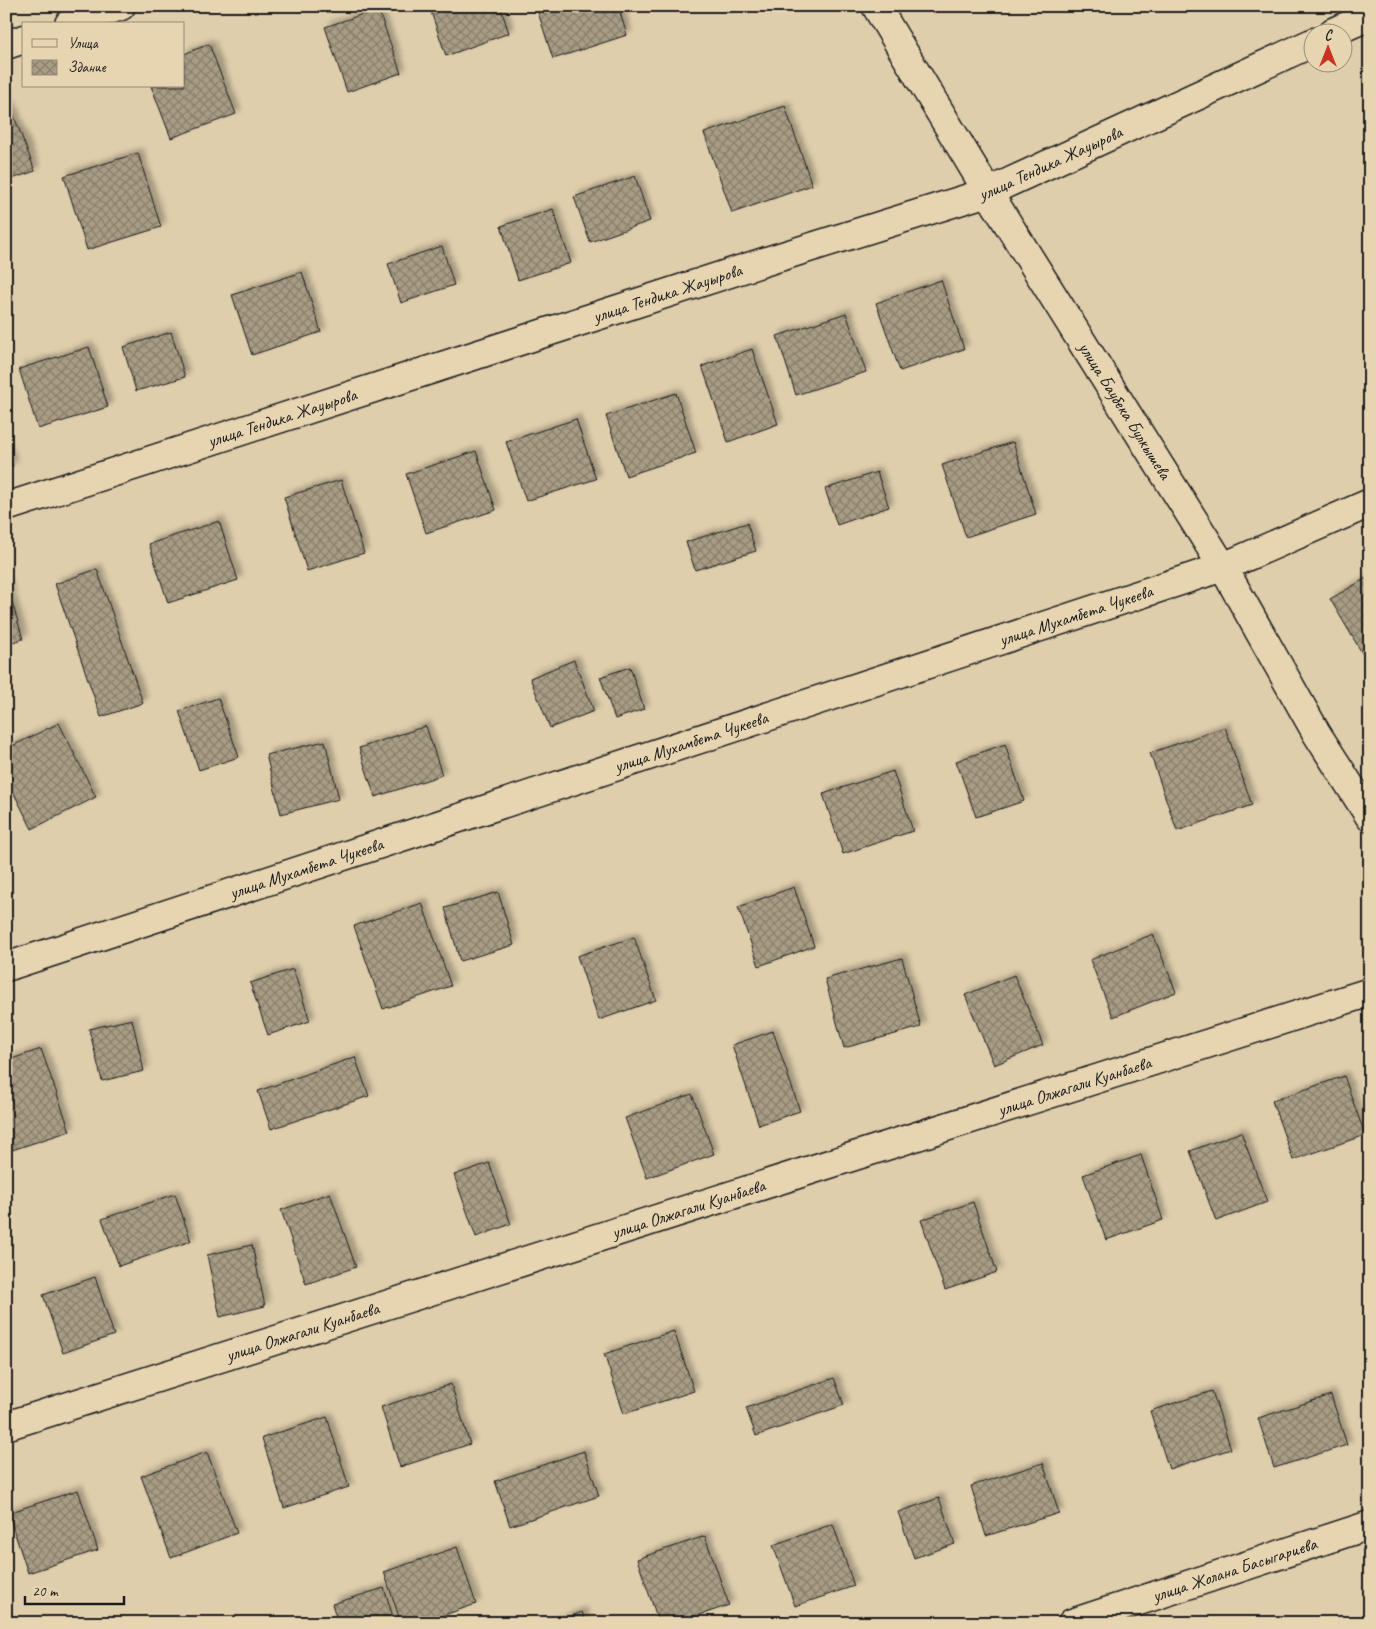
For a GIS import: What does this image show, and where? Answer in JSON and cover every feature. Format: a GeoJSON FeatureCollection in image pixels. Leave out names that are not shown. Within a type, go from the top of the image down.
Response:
{"type":"FeatureCollection","features":[{"type":"Feature","properties":{"kind":"street"},"geometry":{"type":"LineString","coordinates":[[75,22],[121,6]]}},
{"type":"Feature","properties":{"kind":"street","name":"улица Баубека Булкышева"},"geometry":{"type":"LineString","coordinates":[[876,6],[988,192],[1223,567],[1317,734],[1370,817]]}},
{"type":"Feature","properties":{"kind":"street"},"geometry":{"type":"LineString","coordinates":[[1354,23],[1370,16]]}},
{"type":"Feature","properties":{"kind":"street"},"geometry":{"type":"LineString","coordinates":[[6,45],[22,40]]}},
{"type":"Feature","properties":{"kind":"street","name":"улица Тендика Жауырова"},"geometry":{"type":"LineString","coordinates":[[6,507],[770,260],[988,192],[1304,47]]}},
{"type":"Feature","properties":{"kind":"street","name":"улица Мухамбета Чукеева"},"geometry":{"type":"LineString","coordinates":[[6,967],[1223,567],[1370,503]]}},
{"type":"Feature","properties":{"kind":"street","name":"улица Олжагали Куанбаева"},"geometry":{"type":"LineString","coordinates":[[6,1426],[1370,992]]}},
{"type":"Feature","properties":{"kind":"street","name":"улица Жолана Басыгариева"},"geometry":{"type":"LineString","coordinates":[[1072,1623],[1370,1525]]}},
{"type":"Feature","properties":{"kind":"building"},"geometry":{"type":"Polygon","coordinates":[[[429,6],[500,6],[509,33],[446,56],[429,6]]]}},
{"type":"Feature","properties":{"kind":"building"},"geometry":{"type":"Polygon","coordinates":[[[536,6],[618,6],[627,35],[553,59],[536,6]]]}},
{"type":"Feature","properties":{"kind":"building"},"geometry":{"type":"Polygon","coordinates":[[[378,9],[401,73],[347,92],[325,27],[378,9]]]}},
{"type":"Feature","properties":{"kind":"building"},"geometry":{"type":"Polygon","coordinates":[[[209,44],[236,114],[171,138],[152,88],[185,88],[185,54],[209,44]]]}},
{"type":"Feature","properties":{"kind":"building"},"geometry":{"type":"Polygon","coordinates":[[[9,103],[35,171],[6,181],[6,105],[9,103]]]}},
{"type":"Feature","properties":{"kind":"building"},"geometry":{"type":"Polygon","coordinates":[[[785,106],[812,185],[732,213],[704,133],[785,106]]]}},
{"type":"Feature","properties":{"kind":"building"},"geometry":{"type":"Polygon","coordinates":[[[138,153],[161,227],[87,250],[64,176],[138,153]]]}},
{"type":"Feature","properties":{"kind":"building"},"geometry":{"type":"Polygon","coordinates":[[[635,176],[650,221],[590,242],[574,197],[635,176]]]}},
{"type":"Feature","properties":{"kind":"building"},"geometry":{"type":"Polygon","coordinates":[[[553,209],[571,263],[518,280],[501,226],[553,209]]]}},
{"type":"Feature","properties":{"kind":"building"},"geometry":{"type":"Polygon","coordinates":[[[442,246],[454,285],[401,303],[388,264],[442,246]]]}},
{"type":"Feature","properties":{"kind":"building"},"geometry":{"type":"Polygon","coordinates":[[[302,272],[321,332],[252,355],[232,295],[302,272]]]}},
{"type":"Feature","properties":{"kind":"building"},"geometry":{"type":"Polygon","coordinates":[[[941,280],[964,349],[900,371],[876,303],[941,280]]]}},
{"type":"Feature","properties":{"kind":"building"},"geometry":{"type":"Polygon","coordinates":[[[846,313],[866,372],[796,395],[777,336],[846,313]]]}},
{"type":"Feature","properties":{"kind":"building"},"geometry":{"type":"Polygon","coordinates":[[[171,332],[185,377],[136,391],[123,347],[171,332]]]}},
{"type":"Feature","properties":{"kind":"building"},"geometry":{"type":"Polygon","coordinates":[[[89,347],[108,407],[38,429],[19,369],[89,347]]]}},
{"type":"Feature","properties":{"kind":"building"},"geometry":{"type":"Polygon","coordinates":[[[752,349],[778,424],[728,442],[702,366],[752,349]]]}},
{"type":"Feature","properties":{"kind":"building"},"geometry":{"type":"Polygon","coordinates":[[[676,393],[696,453],[626,476],[606,416],[676,393]]]}},
{"type":"Feature","properties":{"kind":"building"},"geometry":{"type":"Polygon","coordinates":[[[576,419],[596,479],[526,501],[506,442],[576,419]]]}},
{"type":"Feature","properties":{"kind":"building"},"geometry":{"type":"Polygon","coordinates":[[[1013,442],[1036,514],[966,537],[942,465],[1013,442]]]}},
{"type":"Feature","properties":{"kind":"building"},"geometry":{"type":"Polygon","coordinates":[[[6,447],[13,466],[6,468],[6,447]]]}},
{"type":"Feature","properties":{"kind":"building"},"geometry":{"type":"Polygon","coordinates":[[[476,451],[496,510],[426,533],[406,474],[476,451]]]}},
{"type":"Feature","properties":{"kind":"building"},"geometry":{"type":"Polygon","coordinates":[[[877,472],[889,507],[837,525],[825,489],[877,472]]]}},
{"type":"Feature","properties":{"kind":"building"},"geometry":{"type":"Polygon","coordinates":[[[341,480],[364,553],[307,571],[284,497],[341,480]]]}},
{"type":"Feature","properties":{"kind":"building"},"geometry":{"type":"Polygon","coordinates":[[[219,521],[238,580],[168,603],[149,544],[219,521]]]}},
{"type":"Feature","properties":{"kind":"building"},"geometry":{"type":"Polygon","coordinates":[[[747,523],[756,551],[695,570],[686,542],[747,523]]]}},
{"type":"Feature","properties":{"kind":"building"},"geometry":{"type":"Polygon","coordinates":[[[97,569],[143,703],[101,717],[55,584],[97,569]]]}},
{"type":"Feature","properties":{"kind":"building"},"geometry":{"type":"Polygon","coordinates":[[[1370,576],[1370,656],[1365,658],[1330,599],[1370,576]]]}},
{"type":"Feature","properties":{"kind":"building"},"geometry":{"type":"Polygon","coordinates":[[[6,582],[23,639],[6,644],[6,582]]]}},
{"type":"Feature","properties":{"kind":"building"},"geometry":{"type":"Polygon","coordinates":[[[574,660],[594,711],[550,728],[530,678],[574,660]]]}},
{"type":"Feature","properties":{"kind":"building"},"geometry":{"type":"Polygon","coordinates":[[[630,667],[644,709],[615,719],[600,677],[630,667]]]}},
{"type":"Feature","properties":{"kind":"building"},"geometry":{"type":"Polygon","coordinates":[[[218,698],[239,757],[199,770],[179,711],[218,698]]]}},
{"type":"Feature","properties":{"kind":"building"},"geometry":{"type":"Polygon","coordinates":[[[59,723],[96,797],[32,829],[6,778],[6,749],[59,723]]]}},
{"type":"Feature","properties":{"kind":"building"},"geometry":{"type":"Polygon","coordinates":[[[426,726],[442,775],[375,797],[359,748],[426,726]]]}},
{"type":"Feature","properties":{"kind":"building"},"geometry":{"type":"Polygon","coordinates":[[[1225,727],[1252,805],[1177,831],[1150,753],[1225,727]]]}},
{"type":"Feature","properties":{"kind":"building"},"geometry":{"type":"Polygon","coordinates":[[[325,741],[339,799],[281,814],[266,755],[325,741]]]}},
{"type":"Feature","properties":{"kind":"building"},"geometry":{"type":"Polygon","coordinates":[[[1005,744],[1024,801],[976,817],[956,761],[1005,744]]]}},
{"type":"Feature","properties":{"kind":"building"},"geometry":{"type":"Polygon","coordinates":[[[893,771],[913,831],[843,854],[823,794],[893,771]]]}},
{"type":"Feature","properties":{"kind":"building"},"geometry":{"type":"Polygon","coordinates":[[[794,887],[814,946],[759,966],[738,907],[794,887]]]}},
{"type":"Feature","properties":{"kind":"building"},"geometry":{"type":"Polygon","coordinates":[[[498,892],[514,945],[460,961],[445,908],[498,892]]]}},
{"type":"Feature","properties":{"kind":"building"},"geometry":{"type":"Polygon","coordinates":[[[422,903],[451,986],[383,1009],[354,926],[422,903]]]}},
{"type":"Feature","properties":{"kind":"building"},"geometry":{"type":"Polygon","coordinates":[[[1153,934],[1176,992],[1113,1017],[1090,960],[1153,934]]]}},
{"type":"Feature","properties":{"kind":"building"},"geometry":{"type":"Polygon","coordinates":[[[634,937],[656,1000],[599,1020],[577,956],[634,937]]]}},
{"type":"Feature","properties":{"kind":"building"},"geometry":{"type":"Polygon","coordinates":[[[902,958],[921,1027],[844,1048],[825,979],[902,958]]]}},
{"type":"Feature","properties":{"kind":"building"},"geometry":{"type":"Polygon","coordinates":[[[293,969],[310,1021],[268,1035],[250,983],[293,969]]]}},
{"type":"Feature","properties":{"kind":"building"},"geometry":{"type":"Polygon","coordinates":[[[1014,975],[1043,1045],[994,1065],[965,995],[1014,975]]]}},
{"type":"Feature","properties":{"kind":"building"},"geometry":{"type":"Polygon","coordinates":[[[132,1019],[144,1071],[102,1081],[89,1029],[132,1019]]]}},
{"type":"Feature","properties":{"kind":"building"},"geometry":{"type":"Polygon","coordinates":[[[773,1031],[800,1111],[759,1125],[732,1045],[773,1031]]]}},
{"type":"Feature","properties":{"kind":"building"},"geometry":{"type":"Polygon","coordinates":[[[41,1049],[70,1131],[6,1152],[6,1061],[41,1049]]]}},
{"type":"Feature","properties":{"kind":"building"},"geometry":{"type":"Polygon","coordinates":[[[355,1057],[369,1096],[271,1129],[258,1091],[355,1057]]]}},
{"type":"Feature","properties":{"kind":"building"},"geometry":{"type":"Polygon","coordinates":[[[1344,1076],[1365,1135],[1293,1160],[1272,1101],[1344,1076]]]}},
{"type":"Feature","properties":{"kind":"building"},"geometry":{"type":"Polygon","coordinates":[[[692,1094],[714,1154],[647,1178],[625,1118],[692,1094]]]}},
{"type":"Feature","properties":{"kind":"building"},"geometry":{"type":"Polygon","coordinates":[[[1241,1132],[1267,1202],[1216,1221],[1190,1151],[1241,1132]]]}},
{"type":"Feature","properties":{"kind":"building"},"geometry":{"type":"Polygon","coordinates":[[[1141,1155],[1163,1220],[1106,1240],[1083,1175],[1141,1155]]]}},
{"type":"Feature","properties":{"kind":"building"},"geometry":{"type":"Polygon","coordinates":[[[489,1163],[511,1224],[476,1237],[454,1175],[489,1163]]]}},
{"type":"Feature","properties":{"kind":"building"},"geometry":{"type":"Polygon","coordinates":[[[330,1193],[356,1267],[306,1284],[281,1210],[330,1193]]]}},
{"type":"Feature","properties":{"kind":"building"},"geometry":{"type":"Polygon","coordinates":[[[175,1194],[191,1241],[119,1266],[102,1219],[175,1194]]]}},
{"type":"Feature","properties":{"kind":"building"},"geometry":{"type":"Polygon","coordinates":[[[973,1202],[997,1272],[945,1290],[921,1220],[973,1202]]]}},
{"type":"Feature","properties":{"kind":"building"},"geometry":{"type":"Polygon","coordinates":[[[252,1245],[265,1306],[220,1317],[207,1255],[252,1245]]]}},
{"type":"Feature","properties":{"kind":"building"},"geometry":{"type":"Polygon","coordinates":[[[95,1277],[114,1335],[63,1353],[43,1295],[95,1277]]]}},
{"type":"Feature","properties":{"kind":"building"},"geometry":{"type":"Polygon","coordinates":[[[674,1331],[694,1391],[624,1414],[604,1354],[674,1331]]]}},
{"type":"Feature","properties":{"kind":"building"},"geometry":{"type":"Polygon","coordinates":[[[834,1378],[844,1405],[756,1436],[746,1408],[834,1378]]]}},
{"type":"Feature","properties":{"kind":"building"},"geometry":{"type":"Polygon","coordinates":[[[451,1384],[470,1444],[400,1467],[381,1407],[451,1384]]]}},
{"type":"Feature","properties":{"kind":"building"},"geometry":{"type":"Polygon","coordinates":[[[1212,1391],[1231,1449],[1169,1469],[1150,1411],[1212,1391]]]}},
{"type":"Feature","properties":{"kind":"building"},"geometry":{"type":"Polygon","coordinates":[[[1331,1395],[1347,1445],[1274,1468],[1258,1418],[1331,1395]]]}},
{"type":"Feature","properties":{"kind":"building"},"geometry":{"type":"Polygon","coordinates":[[[327,1417],[349,1487],[284,1508],[262,1438],[327,1417]]]}},
{"type":"Feature","properties":{"kind":"building"},"geometry":{"type":"Polygon","coordinates":[[[584,1451],[599,1496],[510,1526],[495,1481],[584,1451]]]}},
{"type":"Feature","properties":{"kind":"building"},"geometry":{"type":"Polygon","coordinates":[[[207,1452],[237,1533],[171,1558],[141,1476],[207,1452]]]}},
{"type":"Feature","properties":{"kind":"building"},"geometry":{"type":"Polygon","coordinates":[[[1043,1463],[1059,1513],[986,1536],[971,1486],[1043,1463]]]}},
{"type":"Feature","properties":{"kind":"building"},"geometry":{"type":"Polygon","coordinates":[[[78,1490],[98,1550],[28,1573],[8,1513],[78,1490]]]}},
{"type":"Feature","properties":{"kind":"building"},"geometry":{"type":"Polygon","coordinates":[[[939,1498],[955,1544],[914,1558],[898,1512],[939,1498]]]}},
{"type":"Feature","properties":{"kind":"building"},"geometry":{"type":"Polygon","coordinates":[[[833,1524],[854,1586],[795,1606],[773,1545],[833,1524]]]}},
{"type":"Feature","properties":{"kind":"building"},"geometry":{"type":"Polygon","coordinates":[[[705,1536],[729,1605],[677,1623],[659,1623],[637,1559],[705,1536]]]}},
{"type":"Feature","properties":{"kind":"building"},"geometry":{"type":"Polygon","coordinates":[[[457,1547],[476,1604],[421,1623],[401,1623],[384,1572],[457,1547]]]}},
{"type":"Feature","properties":{"kind":"building"},"geometry":{"type":"Polygon","coordinates":[[[384,1588],[395,1623],[338,1623],[332,1604],[384,1588]]]}},
{"type":"Feature","properties":{"kind":"building"},"geometry":{"type":"Polygon","coordinates":[[[582,1612],[586,1623],[553,1623],[582,1612]]]}}]}
